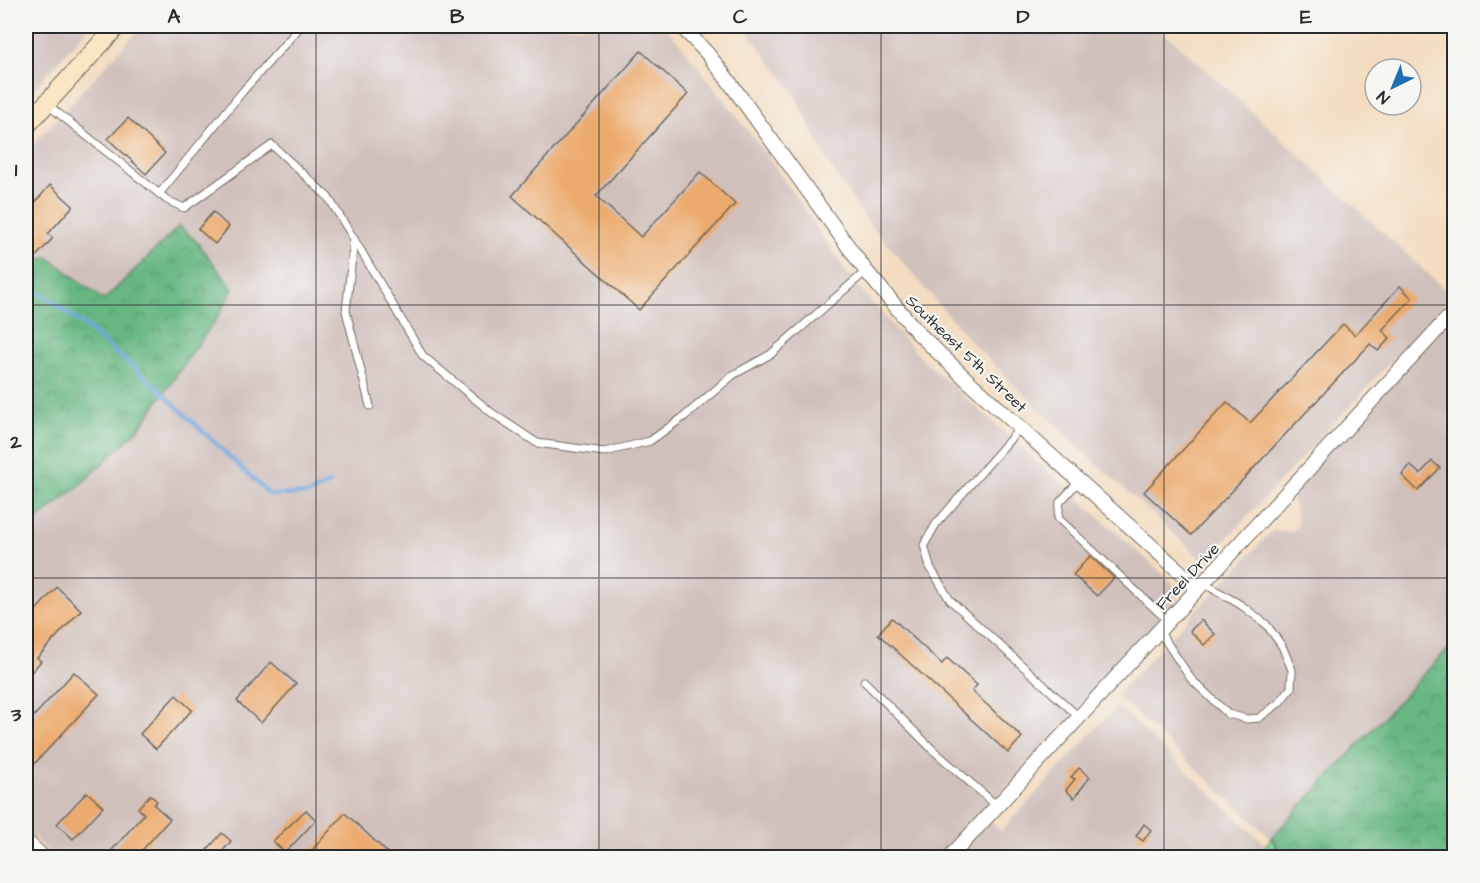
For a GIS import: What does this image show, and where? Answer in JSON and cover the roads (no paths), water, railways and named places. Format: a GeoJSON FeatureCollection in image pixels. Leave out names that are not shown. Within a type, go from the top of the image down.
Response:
{"type":"FeatureCollection","features":[{"type":"Feature","properties":{"kind":"main road"},"geometry":{"type":"LineString","coordinates":[[26,126],[117,26]]}},
{"type":"Feature","properties":{"kind":"street","name":"Southeast 5th Street"},"geometry":{"type":"LineString","coordinates":[[681,26],[707,53],[866,271],[918,333],[1079,481],[1201,585]]}},
{"type":"Feature","properties":{"kind":"street","name":"Freel Drive"},"geometry":{"type":"LineString","coordinates":[[949,858],[1448,318]]}},
{"type":"Feature","properties":{"kind":"street"},"geometry":{"type":"LineString","coordinates":[[26,841],[44,858]]}},
{"type":"Feature","properties":{"kind":"lane"},"geometry":{"type":"LineString","coordinates":[[159,194],[243,91],[301,26]]}},
{"type":"Feature","properties":{"kind":"lane"},"geometry":{"type":"LineString","coordinates":[[46,103],[159,194],[184,208],[272,145],[328,197],[423,356],[492,413],[537,443],[605,452],[650,441],[685,416],[734,375],[771,354],[866,271]]}},
{"type":"Feature","properties":{"kind":"lane"},"geometry":{"type":"LineString","coordinates":[[354,240],[346,310],[370,406]]}},
{"type":"Feature","properties":{"kind":"lane"},"geometry":{"type":"LineString","coordinates":[[1020,428],[936,524],[924,545],[930,567],[950,600],[1079,717]]}},
{"type":"Feature","properties":{"kind":"lane"},"geometry":{"type":"LineString","coordinates":[[1079,481],[1060,502],[1058,518],[1163,626],[1191,679],[1228,714],[1247,719],[1259,718],[1279,703],[1291,688],[1292,670],[1282,645],[1266,624],[1241,605],[1201,585]]}},
{"type":"Feature","properties":{"kind":"lane"},"geometry":{"type":"LineString","coordinates":[[864,681],[933,750],[996,806]]}},
{"type":"Feature","properties":{"kind":"waterway"},"geometry":{"type":"LineString","coordinates":[[26,288],[32,292],[41,293],[85,326],[155,386],[270,495],[309,494],[330,483]]}}]}
